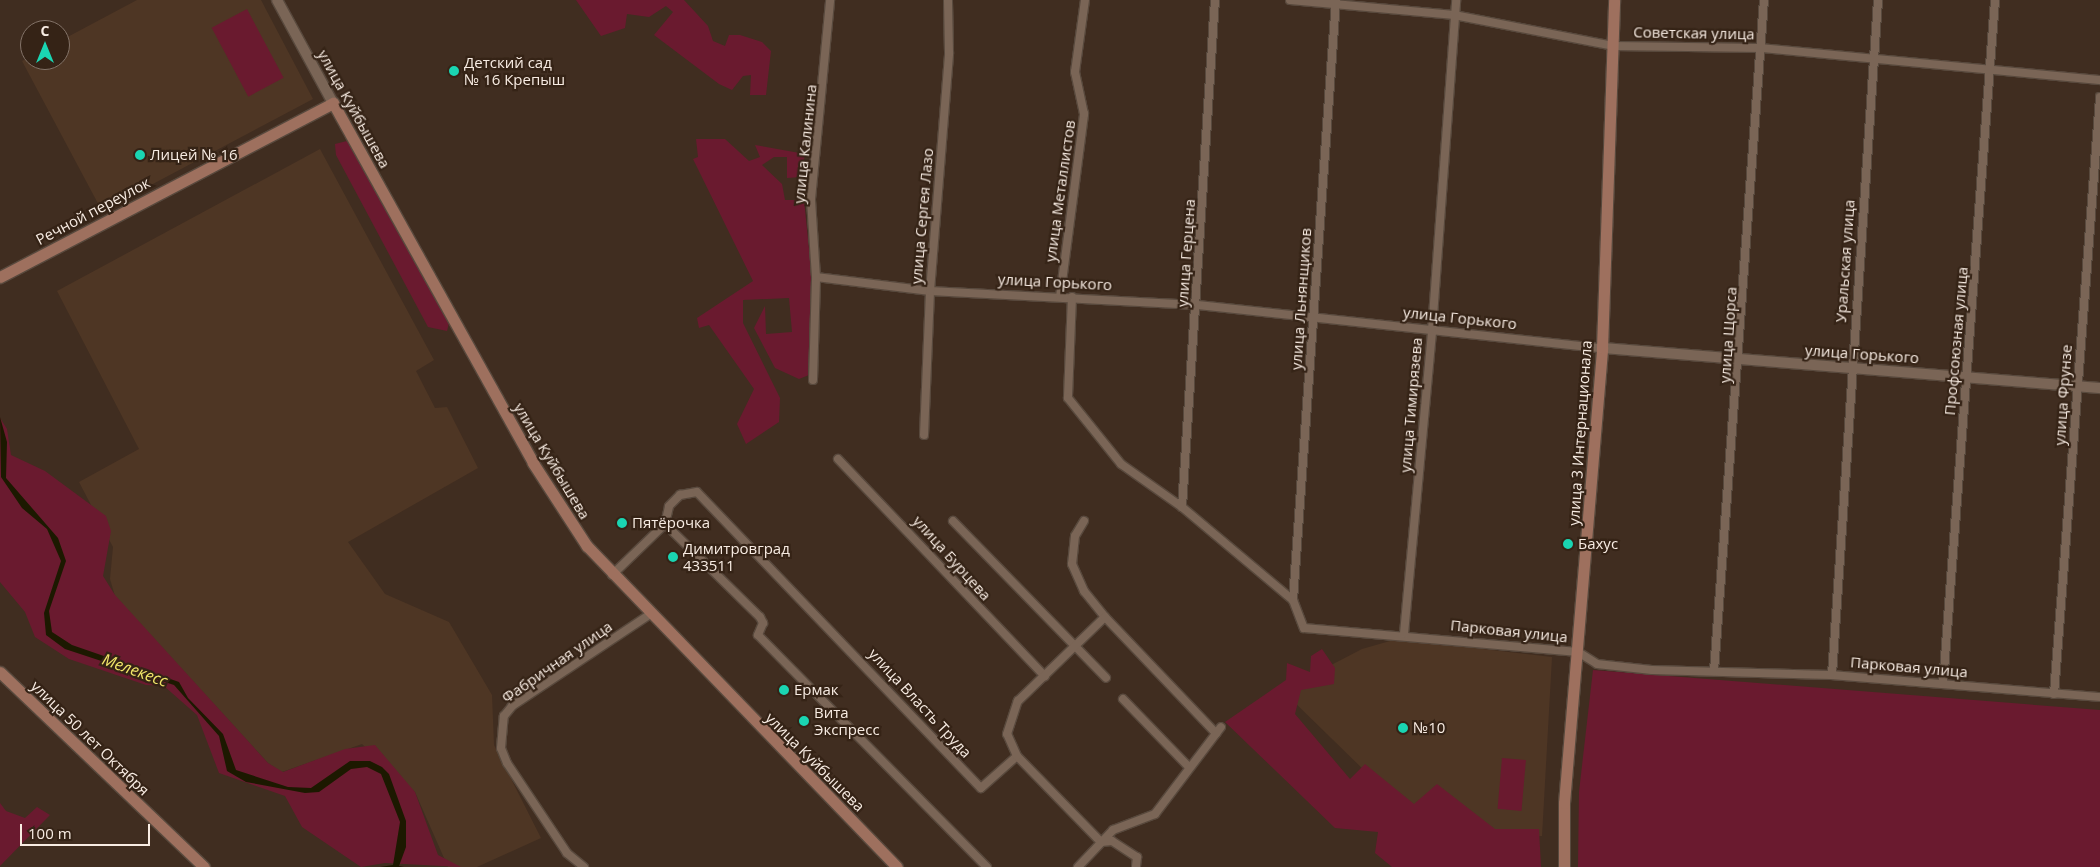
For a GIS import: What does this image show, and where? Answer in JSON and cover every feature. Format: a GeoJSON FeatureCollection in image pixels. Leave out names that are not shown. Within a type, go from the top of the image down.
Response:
{"type":"FeatureCollection","features":[{"type":"Feature","properties":{"kind":"main road","name":"улица 3 Интернационала"},"geometry":{"type":"LineString","coordinates":[[1564,867],[1578,652],[1602,348],[1614,0]]}},
{"type":"Feature","properties":{"kind":"main road","name":"Речной переулок"},"geometry":{"type":"LineString","coordinates":[[0,277],[333,103]]}},
{"type":"Feature","properties":{"kind":"main road","name":"улица Куйбышева"},"geometry":{"type":"LineString","coordinates":[[333,103],[532,463],[559,507],[612,575],[649,615],[897,867]]}},
{"type":"Feature","properties":{"kind":"main road","name":"улица 50 лет Октября"},"geometry":{"type":"LineString","coordinates":[[0,672],[204,867]]}},
{"type":"Feature","properties":{"kind":"street","name":"улица Куйбышева"},"geometry":{"type":"LineString","coordinates":[[277,0],[333,103]]}},
{"type":"Feature","properties":{"kind":"street","name":"улица Калинина"},"geometry":{"type":"LineString","coordinates":[[813,380],[816,276],[811,199],[830,0]]}},
{"type":"Feature","properties":{"kind":"street","name":"улица Сергея Лазо"},"geometry":{"type":"LineString","coordinates":[[924,435],[930,291],[949,53],[948,0]]}},
{"type":"Feature","properties":{"kind":"street","name":"улица Металлистов"},"geometry":{"type":"LineString","coordinates":[[1060,297],[1084,114],[1075,72],[1085,0]]}},
{"type":"Feature","properties":{"kind":"street","name":"улица Герцена"},"geometry":{"type":"LineString","coordinates":[[1182,507],[1216,0]]}},
{"type":"Feature","properties":{"kind":"street","name":"Советская улица"},"geometry":{"type":"LineString","coordinates":[[1290,0],[1335,2],[1454,15],[1613,46],[1761,48],[2100,80]]}},
{"type":"Feature","properties":{"kind":"street","name":"улица Тимирязева"},"geometry":{"type":"LineString","coordinates":[[1404,634],[1432,330],[1456,0]]}},
{"type":"Feature","properties":{"kind":"street","name":"улица Щорса"},"geometry":{"type":"LineString","coordinates":[[1714,671],[1740,361],[1764,0]]}},
{"type":"Feature","properties":{"kind":"street","name":"Уральская улица"},"geometry":{"type":"LineString","coordinates":[[1832,675],[1850,369],[1878,0]]}},
{"type":"Feature","properties":{"kind":"street","name":"Профсоюзная улица"},"geometry":{"type":"LineString","coordinates":[[1943,684],[1996,0]]}},
{"type":"Feature","properties":{"kind":"street","name":"улица Льнянщиков"},"geometry":{"type":"LineString","coordinates":[[1293,600],[1335,2]]}},
{"type":"Feature","properties":{"kind":"street","name":"улица Фрунзе"},"geometry":{"type":"LineString","coordinates":[[2054,694],[2100,98]]}},
{"type":"Feature","properties":{"kind":"street","name":"улица Горького"},"geometry":{"type":"LineString","coordinates":[[816,276],[930,291],[1196,305],[1313,319],[1740,361],[1967,376],[2100,388]]}},
{"type":"Feature","properties":{"kind":"street","name":"Парковая улица"},"geometry":{"type":"LineString","coordinates":[[1072,297],[1068,398],[1110,453],[1182,507],[1293,600],[1304,628],[1404,634],[1578,652],[1597,664],[1714,671],[1832,675],[2100,697]]}},
{"type":"Feature","properties":{"kind":"street","name":"улица Бурцева"},"geometry":{"type":"LineString","coordinates":[[838,460],[1045,676]]}},
{"type":"Feature","properties":{"kind":"street","name":"улица Власть Труда"},"geometry":{"type":"LineString","coordinates":[[665,524],[669,506],[680,495],[697,492],[981,788],[1017,756]]}},
{"type":"Feature","properties":{"kind":"street","name":"улица Бурцева"},"geometry":{"type":"LineString","coordinates":[[953,521],[1106,678]]}},
{"type":"Feature","properties":{"kind":"street"},"geometry":{"type":"LineString","coordinates":[[1078,867],[1113,830],[1155,814],[1218,730],[1105,616],[1084,591],[1072,564],[1074,536],[1084,521]]}},
{"type":"Feature","properties":{"kind":"street"},"geometry":{"type":"LineString","coordinates":[[612,575],[665,524],[760,617],[763,623],[758,635],[986,867]]}},
{"type":"Feature","properties":{"kind":"street","name":"Фабричная улица"},"geometry":{"type":"LineString","coordinates":[[584,867],[567,853],[507,763],[501,748],[504,716],[512,706],[649,615]]}},
{"type":"Feature","properties":{"kind":"street"},"geometry":{"type":"LineString","coordinates":[[1101,842],[1017,756],[1007,734],[1009,717],[1018,701],[1105,616]]}},
{"type":"Feature","properties":{"kind":"street"},"geometry":{"type":"LineString","coordinates":[[1123,699],[1189,767]]}},
{"type":"Feature","properties":{"kind":"street"},"geometry":{"type":"LineString","coordinates":[[1101,842],[1112,841],[1137,857],[1136,867]]}},
{"type":"Feature","properties":{"kind":"shaded area","name":"Лицей № 16"},"geometry":{"type":"Polygon","coordinates":[[[137,0],[261,0],[313,99],[102,211],[27,70],[70,70],[70,36],[137,0]]]}},
{"type":"Feature","properties":{"kind":"shaded area"},"geometry":{"type":"Polygon","coordinates":[[[576,0],[684,0],[708,26],[713,41],[725,46],[729,35],[740,35],[762,42],[771,51],[766,95],[750,95],[751,75],[743,76],[732,90],[719,84],[654,35],[673,12],[666,6],[649,17],[627,14],[625,28],[601,36],[576,0]]]}},
{"type":"Feature","properties":{"kind":"shaded area"},"geometry":{"type":"Polygon","coordinates":[[[247,9],[284,78],[248,97],[212,28],[247,9]]]}},
{"type":"Feature","properties":{"kind":"shaded area"},"geometry":{"type":"Polygon","coordinates":[[[696,139],[725,139],[749,161],[760,157],[755,145],[805,154],[801,177],[787,178],[787,157],[774,157],[762,165],[782,184],[785,200],[804,200],[812,278],[809,375],[799,379],[775,368],[754,328],[765,306],[766,334],[792,332],[789,298],[743,300],[743,323],[780,398],[779,422],[746,444],[737,424],[754,389],[709,325],[699,328],[697,318],[753,281],[693,159],[698,157],[696,139]]]}},
{"type":"Feature","properties":{"kind":"shaded area"},"geometry":{"type":"Polygon","coordinates":[[[347,141],[449,323],[447,331],[428,327],[336,155],[335,144],[347,141]]]}},
{"type":"Feature","properties":{"kind":"shaded area"},"geometry":{"type":"Polygon","coordinates":[[[320,149],[434,360],[416,371],[435,408],[447,407],[478,468],[348,542],[385,594],[449,622],[492,695],[494,745],[541,838],[477,867],[448,867],[415,792],[362,744],[282,772],[268,763],[115,596],[110,579],[113,547],[79,482],[139,449],[57,291],[320,149]]]}},
{"type":"Feature","properties":{"kind":"shaded area"},"geometry":{"type":"Polygon","coordinates":[[[0,418],[7,429],[11,455],[45,471],[106,516],[111,531],[103,576],[115,595],[268,763],[283,772],[345,749],[375,745],[415,792],[438,855],[461,867],[385,863],[361,867],[302,827],[285,796],[219,773],[197,715],[164,686],[146,685],[69,659],[35,637],[25,612],[0,582],[0,418]]]}},
{"type":"Feature","properties":{"kind":"shaded area"},"geometry":{"type":"Polygon","coordinates":[[[1397,639],[1552,657],[1542,836],[1489,835],[1410,815],[1288,696],[1312,675],[1362,649],[1397,639]]]}},
{"type":"Feature","properties":{"kind":"shaded area"},"geometry":{"type":"Polygon","coordinates":[[[1322,649],[1335,668],[1334,684],[1301,690],[1295,714],[1350,779],[1365,764],[1414,804],[1437,784],[1495,829],[1539,829],[1541,867],[1392,867],[1375,853],[1378,832],[1335,828],[1225,722],[1286,680],[1287,663],[1310,672],[1311,656],[1322,649]]]}},
{"type":"Feature","properties":{"kind":"shaded area"},"geometry":{"type":"Polygon","coordinates":[[[1593,670],[2100,710],[2100,867],[1578,867],[1579,792],[1593,670]]]}},
{"type":"Feature","properties":{"kind":"shaded area"},"geometry":{"type":"Polygon","coordinates":[[[1502,758],[1526,760],[1521,811],[1498,809],[1502,758]]]}},
{"type":"Feature","properties":{"kind":"shaded area"},"geometry":{"type":"Polygon","coordinates":[[[0,803],[6,811],[25,818],[37,807],[50,815],[0,866],[0,803]]]}},
{"type":"Feature","properties":{"kind":"water","name":"Мелекесс"},"geometry":{"type":"Polygon","coordinates":[[[0,417],[7,442],[6,478],[58,538],[66,561],[49,611],[52,632],[72,645],[179,682],[188,698],[223,734],[236,770],[288,787],[311,788],[350,761],[370,761],[382,767],[389,774],[406,821],[406,847],[399,866],[404,867],[380,867],[393,865],[400,822],[381,774],[367,767],[351,769],[319,792],[305,793],[246,782],[227,771],[219,736],[174,685],[65,649],[46,635],[44,613],[61,561],[47,529],[22,508],[1,477],[0,417]]]}},
{"type":"Feature","properties":{"kind":"place","name":"Детский сад № 16 Крепыш"},"geometry":{"type":"Point","coordinates":[454,71]}},
{"type":"Feature","properties":{"kind":"place","name":"Лицей № 16"},"geometry":{"type":"Point","coordinates":[140,155]}},
{"type":"Feature","properties":{"kind":"place","name":"Пятёрочка"},"geometry":{"type":"Point","coordinates":[622,523]}},
{"type":"Feature","properties":{"kind":"place","name":"Бахус"},"geometry":{"type":"Point","coordinates":[1568,544]}},
{"type":"Feature","properties":{"kind":"place","name":"Димитровград 433511"},"geometry":{"type":"Point","coordinates":[673,557]}},
{"type":"Feature","properties":{"kind":"place","name":"Ермак"},"geometry":{"type":"Point","coordinates":[784,690]}},
{"type":"Feature","properties":{"kind":"place","name":"Вита Экспресс"},"geometry":{"type":"Point","coordinates":[804,721]}},
{"type":"Feature","properties":{"kind":"place","name":"№10"},"geometry":{"type":"Point","coordinates":[1403,728]}}]}
